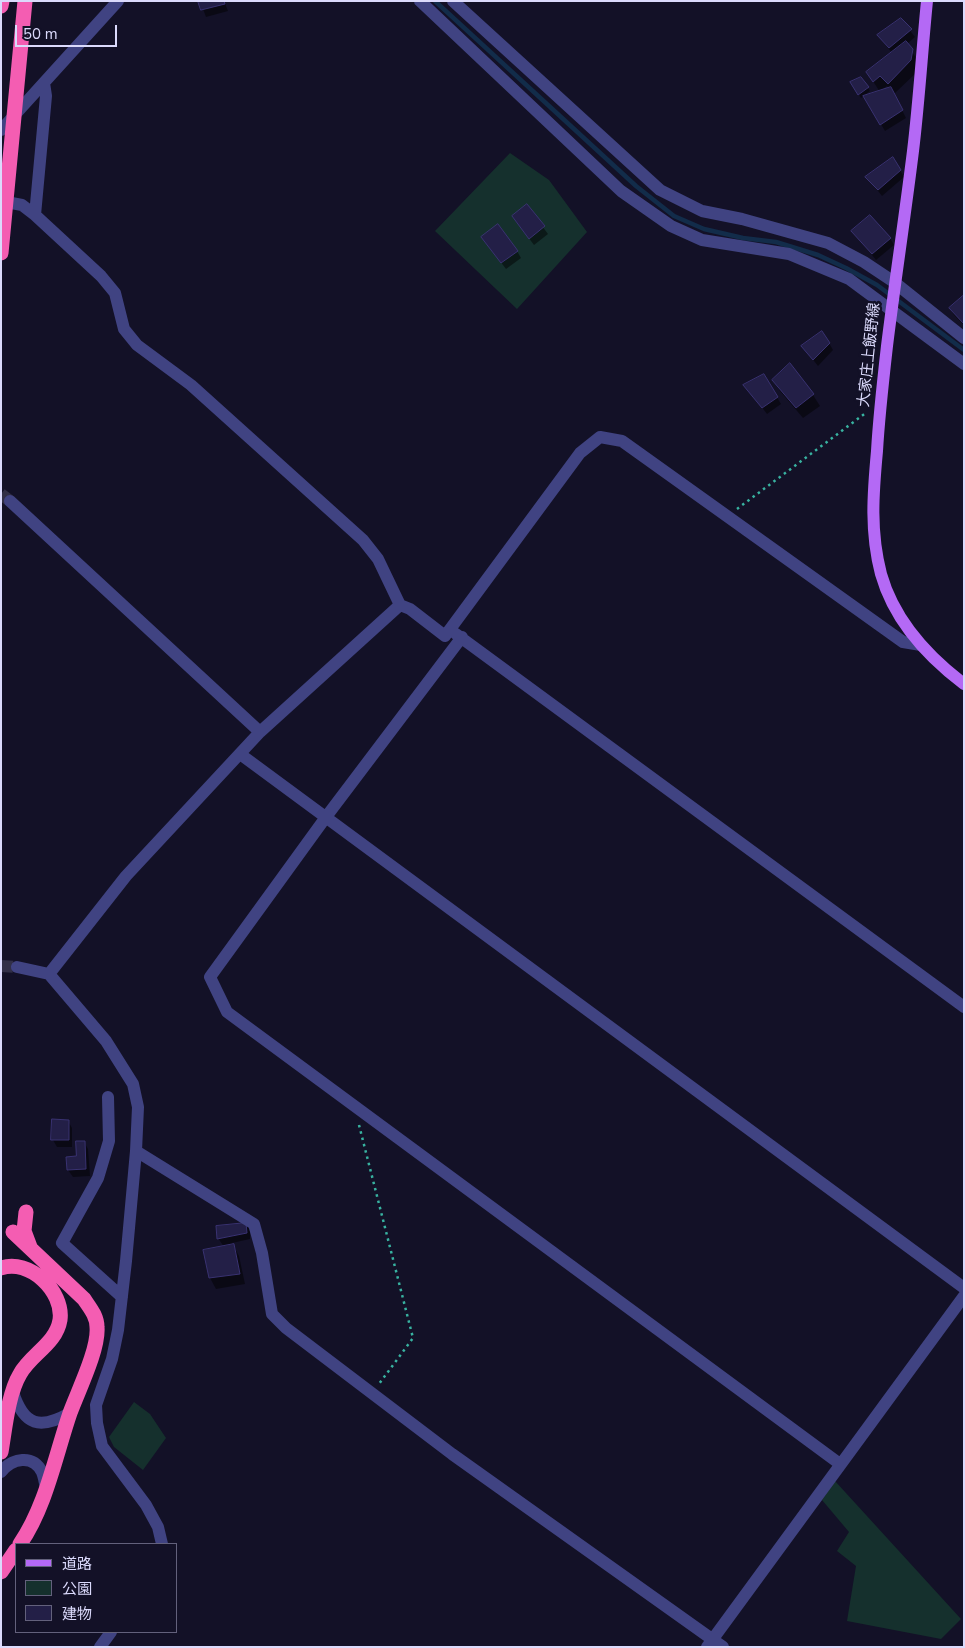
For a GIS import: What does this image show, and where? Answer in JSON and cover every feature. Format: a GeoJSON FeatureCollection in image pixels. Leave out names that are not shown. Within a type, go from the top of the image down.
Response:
{"type":"FeatureCollection","features":[{"type":"Feature","properties":{"kind":"highway"},"geometry":{"type":"LineString","coordinates":[[1,6],[2,1]]}},
{"type":"Feature","properties":{"kind":"highway"},"geometry":{"type":"LineString","coordinates":[[1,253],[25,1]]}},
{"type":"Feature","properties":{"kind":"highway"},"geometry":{"type":"LineString","coordinates":[[26,1212],[24,1231],[33,1251]]}},
{"type":"Feature","properties":{"kind":"highway"},"geometry":{"type":"LineString","coordinates":[[13,1232],[84,1300],[93,1312],[98,1326],[95,1345],[35,1519],[21,1543]]}},
{"type":"Feature","properties":{"kind":"highway"},"geometry":{"type":"LineString","coordinates":[[1,1268],[10,1265],[20,1266],[31,1271],[55,1294],[60,1306],[57,1332],[50,1342],[28,1362],[19,1375],[13,1392],[1,1452]]}},
{"type":"Feature","properties":{"kind":"highway"},"geometry":{"type":"LineString","coordinates":[[1,1572],[15,1551]]}},
{"type":"Feature","properties":{"kind":"main road","name":"大家庄上飯野線"},"geometry":{"type":"LineString","coordinates":[[927,1],[913,150],[880,402],[872,509],[874,540],[881,575],[889,594],[908,629],[921,645],[935,661],[964,684]]}},
{"type":"Feature","properties":{"kind":"street"},"geometry":{"type":"LineString","coordinates":[[1,130],[118,1]]}},
{"type":"Feature","properties":{"kind":"street"},"geometry":{"type":"LineString","coordinates":[[420,1],[622,191],[652,214],[671,226],[702,240],[789,254],[849,279],[891,307],[964,364]]}},
{"type":"Feature","properties":{"kind":"street"},"geometry":{"type":"LineString","coordinates":[[458,3],[660,190],[702,211],[828,243],[864,262],[964,338]]}},
{"type":"Feature","properties":{"kind":"street"},"geometry":{"type":"LineString","coordinates":[[35,215],[46,96],[44,83]]}},
{"type":"Feature","properties":{"kind":"street"},"geometry":{"type":"LineString","coordinates":[[1,201],[22,204],[101,276],[115,293],[124,329],[137,345],[191,385],[363,540],[378,559],[400,605],[410,609],[445,636],[580,453],[600,436],[622,441],[903,642],[921,645]]}},
{"type":"Feature","properties":{"kind":"street"},"geometry":{"type":"LineString","coordinates":[[953,356],[964,344]]}},
{"type":"Feature","properties":{"kind":"street"},"geometry":{"type":"LineString","coordinates":[[10,501],[260,732]]}},
{"type":"Feature","properties":{"kind":"street"},"geometry":{"type":"LineString","coordinates":[[48,974],[126,876],[260,732],[400,605]]}},
{"type":"Feature","properties":{"kind":"street"},"geometry":{"type":"LineString","coordinates":[[450,629],[964,1007]]}},
{"type":"Feature","properties":{"kind":"street"},"geometry":{"type":"LineString","coordinates":[[462,638],[326,817],[210,977],[227,1012],[840,1464]]}},
{"type":"Feature","properties":{"kind":"street"},"geometry":{"type":"LineString","coordinates":[[240,754],[964,1288]]}},
{"type":"Feature","properties":{"kind":"street"},"geometry":{"type":"LineString","coordinates":[[17,967],[48,974],[106,1041],[133,1084],[138,1107],[136,1151],[122,1297],[112,1359],[96,1405],[97,1423],[102,1446],[146,1505],[158,1526],[162,1543]]}},
{"type":"Feature","properties":{"kind":"street"},"geometry":{"type":"LineString","coordinates":[[108,1097],[109,1141],[98,1178],[62,1242],[122,1297]]}},
{"type":"Feature","properties":{"kind":"street"},"geometry":{"type":"LineString","coordinates":[[136,1151],[254,1224],[262,1253],[272,1314],[286,1328],[452,1454],[714,1644],[840,1464],[964,1296]]}},
{"type":"Feature","properties":{"kind":"street"},"geometry":{"type":"LineString","coordinates":[[13,1392],[22,1413],[35,1423],[51,1422],[70,1413]]}},
{"type":"Feature","properties":{"kind":"street"},"geometry":{"type":"LineString","coordinates":[[1,1472],[15,1461],[22,1459],[31,1462],[38,1466],[43,1473],[46,1488]]}},
{"type":"Feature","properties":{"kind":"street"},"geometry":{"type":"LineString","coordinates":[[100,1647],[110,1633]]}},
{"type":"Feature","properties":{"kind":"path"},"geometry":{"type":"LineString","coordinates":[[728,516],[880,402]]}},
{"type":"Feature","properties":{"kind":"path"},"geometry":{"type":"LineString","coordinates":[[354,1105],[413,1338],[372,1393]]}},
{"type":"Feature","properties":{"kind":"green space"},"geometry":{"type":"Polygon","coordinates":[[[510,153],[549,180],[587,232],[517,309],[435,231],[510,153]]]}},
{"type":"Feature","properties":{"kind":"green space"},"geometry":{"type":"Polygon","coordinates":[[[134,1402],[150,1414],[166,1438],[143,1470],[114,1447],[109,1437],[134,1402]]]}},
{"type":"Feature","properties":{"kind":"green space"},"geometry":{"type":"Polygon","coordinates":[[[835,1481],[961,1619],[941,1639],[847,1621],[856,1566],[837,1551],[849,1532],[822,1500],[835,1481]]]}},
{"type":"Feature","properties":{"kind":"building"},"geometry":{"type":"Polygon","coordinates":[[[198,1],[224,1],[225,4],[201,10],[198,1]]]}},
{"type":"Feature","properties":{"kind":"building"},"geometry":{"type":"Polygon","coordinates":[[[901,18],[912,29],[889,48],[877,35],[901,18]]]}},
{"type":"Feature","properties":{"kind":"building"},"geometry":{"type":"Polygon","coordinates":[[[906,41],[913,49],[911,60],[888,84],[880,76],[873,82],[866,72],[906,41]]]}},
{"type":"Feature","properties":{"kind":"building"},"geometry":{"type":"Polygon","coordinates":[[[861,77],[869,87],[858,95],[850,82],[861,77]]]}},
{"type":"Feature","properties":{"kind":"building"},"geometry":{"type":"Polygon","coordinates":[[[891,87],[903,110],[880,125],[863,96],[891,87]]]}},
{"type":"Feature","properties":{"kind":"building"},"geometry":{"type":"Polygon","coordinates":[[[893,157],[901,170],[878,190],[865,177],[893,157]]]}},
{"type":"Feature","properties":{"kind":"building"},"geometry":{"type":"Polygon","coordinates":[[[527,204],[545,226],[529,239],[512,216],[527,204]]]}},
{"type":"Feature","properties":{"kind":"building"},"geometry":{"type":"Polygon","coordinates":[[[870,215],[891,238],[872,254],[851,231],[870,215]]]}},
{"type":"Feature","properties":{"kind":"building"},"geometry":{"type":"Polygon","coordinates":[[[498,224],[518,251],[501,263],[481,237],[498,224]]]}},
{"type":"Feature","properties":{"kind":"building"},"geometry":{"type":"Polygon","coordinates":[[[964,295],[964,324],[949,308],[964,295]]]}},
{"type":"Feature","properties":{"kind":"building"},"geometry":{"type":"Polygon","coordinates":[[[822,331],[830,343],[813,360],[801,346],[822,331]]]}},
{"type":"Feature","properties":{"kind":"building"},"geometry":{"type":"Polygon","coordinates":[[[790,363],[814,394],[796,408],[772,380],[790,363]]]}},
{"type":"Feature","properties":{"kind":"building"},"geometry":{"type":"Polygon","coordinates":[[[764,374],[778,397],[762,408],[743,385],[764,374]]]}},
{"type":"Feature","properties":{"kind":"building"},"geometry":{"type":"Polygon","coordinates":[[[52,1119],[69,1120],[69,1140],[51,1140],[52,1119]]]}},
{"type":"Feature","properties":{"kind":"building"},"geometry":{"type":"Polygon","coordinates":[[[76,1141],[85,1141],[86,1169],[67,1170],[66,1157],[76,1156],[76,1141]]]}},
{"type":"Feature","properties":{"kind":"building"},"geometry":{"type":"Polygon","coordinates":[[[246,1223],[247,1233],[217,1239],[216,1226],[246,1223]]]}},
{"type":"Feature","properties":{"kind":"building"},"geometry":{"type":"Polygon","coordinates":[[[234,1244],[240,1274],[209,1278],[203,1250],[234,1244]]]}},
{"type":"Feature","properties":{"kind":"waterway"},"geometry":{"type":"LineString","coordinates":[[435,1],[636,186],[674,216],[704,229],[743,238],[776,242],[818,255],[877,285],[964,350]]}},
{"type":"Feature","properties":{"kind":"tunnel"},"geometry":{"type":"LineString","coordinates":[[1,494],[10,501]]}},
{"type":"Feature","properties":{"kind":"tunnel"},"geometry":{"type":"LineString","coordinates":[[1,966],[17,967]]}}]}
